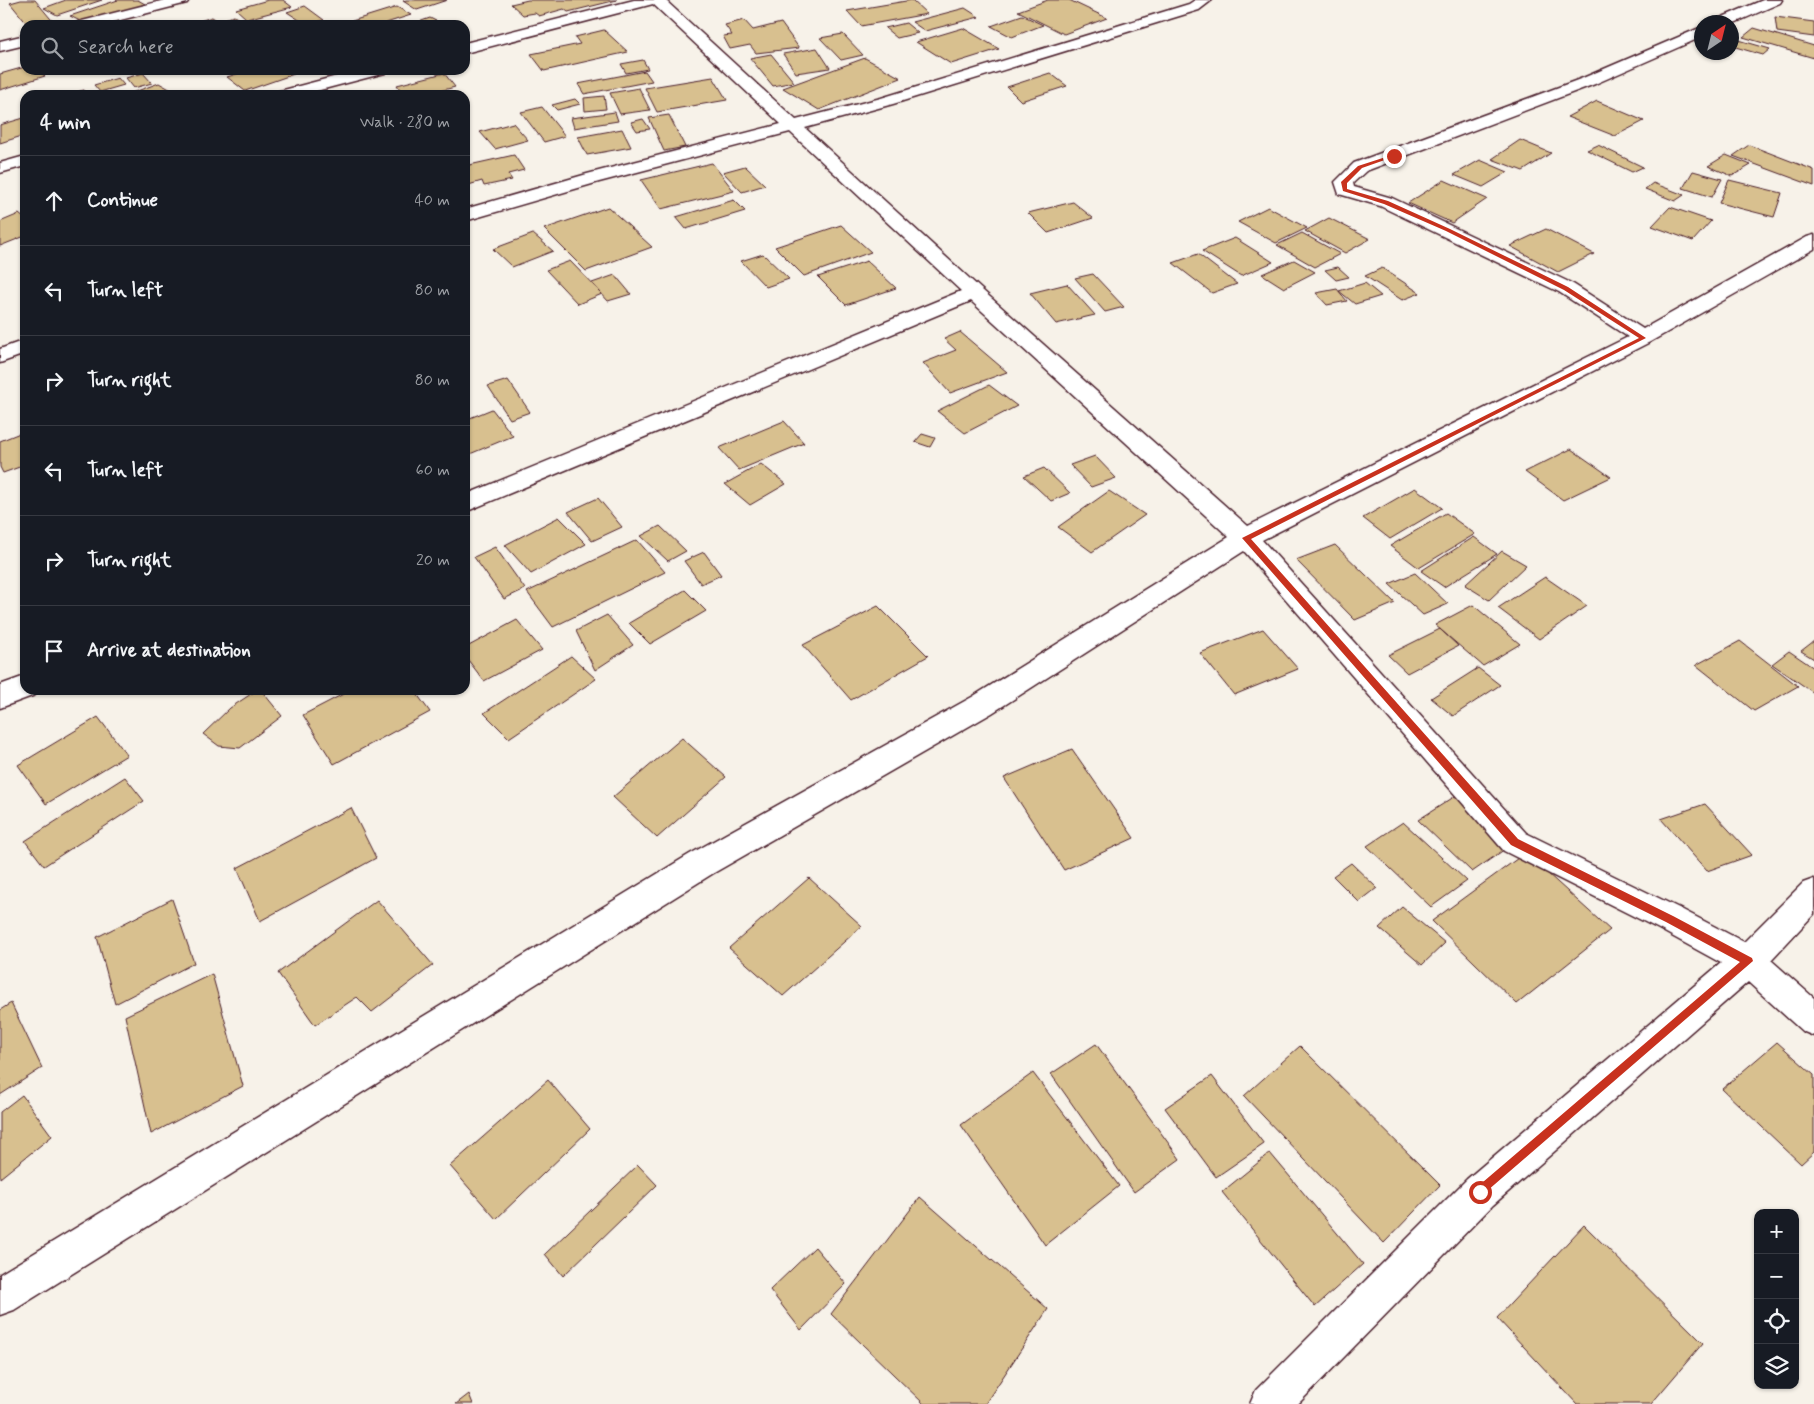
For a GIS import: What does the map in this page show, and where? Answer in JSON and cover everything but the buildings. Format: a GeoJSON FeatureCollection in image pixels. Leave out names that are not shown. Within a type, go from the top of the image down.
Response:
{"type":"FeatureCollection","features":[{"type":"Feature","properties":{"kind":"street"},"geometry":{"type":"LineString","coordinates":[[103,20],[182,0]]}},
{"type":"Feature","properties":{"kind":"street"},"geometry":{"type":"LineString","coordinates":[[470,47],[651,0]]}},
{"type":"Feature","properties":{"kind":"street"},"geometry":{"type":"LineString","coordinates":[[658,0],[974,293],[1246,538],[1515,842],[1670,919],[1748,961],[1814,1020]]}},
{"type":"Feature","properties":{"kind":"street"},"geometry":{"type":"LineString","coordinates":[[470,214],[592,178],[887,101],[1194,7],[1204,0]]}},
{"type":"Feature","properties":{"kind":"street"},"geometry":{"type":"LineString","coordinates":[[1739,15],[1774,0]]}},
{"type":"Feature","properties":{"kind":"street"},"geometry":{"type":"LineString","coordinates":[[1643,338],[1566,288],[1386,202],[1345,190],[1344,182],[1360,167],[1589,81],[1694,35]]}},
{"type":"Feature","properties":{"kind":"street"},"geometry":{"type":"LineString","coordinates":[[0,46],[20,41]]}},
{"type":"Feature","properties":{"kind":"street"},"geometry":{"type":"LineString","coordinates":[[301,90],[360,75]]}},
{"type":"Feature","properties":{"kind":"street"},"geometry":{"type":"LineString","coordinates":[[0,168],[20,162]]}},
{"type":"Feature","properties":{"kind":"street"},"geometry":{"type":"LineString","coordinates":[[0,1296],[701,864],[982,706],[1246,538],[1643,338],[1814,240]]}},
{"type":"Feature","properties":{"kind":"street"},"geometry":{"type":"LineString","coordinates":[[470,502],[974,293]]}},
{"type":"Feature","properties":{"kind":"street"},"geometry":{"type":"LineString","coordinates":[[0,357],[20,348]]}},
{"type":"Feature","properties":{"kind":"street"},"geometry":{"type":"LineString","coordinates":[[0,697],[20,689]]}},
{"type":"Feature","properties":{"kind":"street"},"geometry":{"type":"LineString","coordinates":[[1270,1404],[1480,1192],[1748,961],[1814,893]]}},
{"type":"Feature","properties":{"kind":"route"},"geometry":{"type":"LineString","coordinates":[[1394,156],[1360,167],[1344,182],[1345,190],[1386,202],[1566,288],[1643,338],[1246,538],[1515,842],[1670,919],[1748,961],[1480,1192]]}}]}
